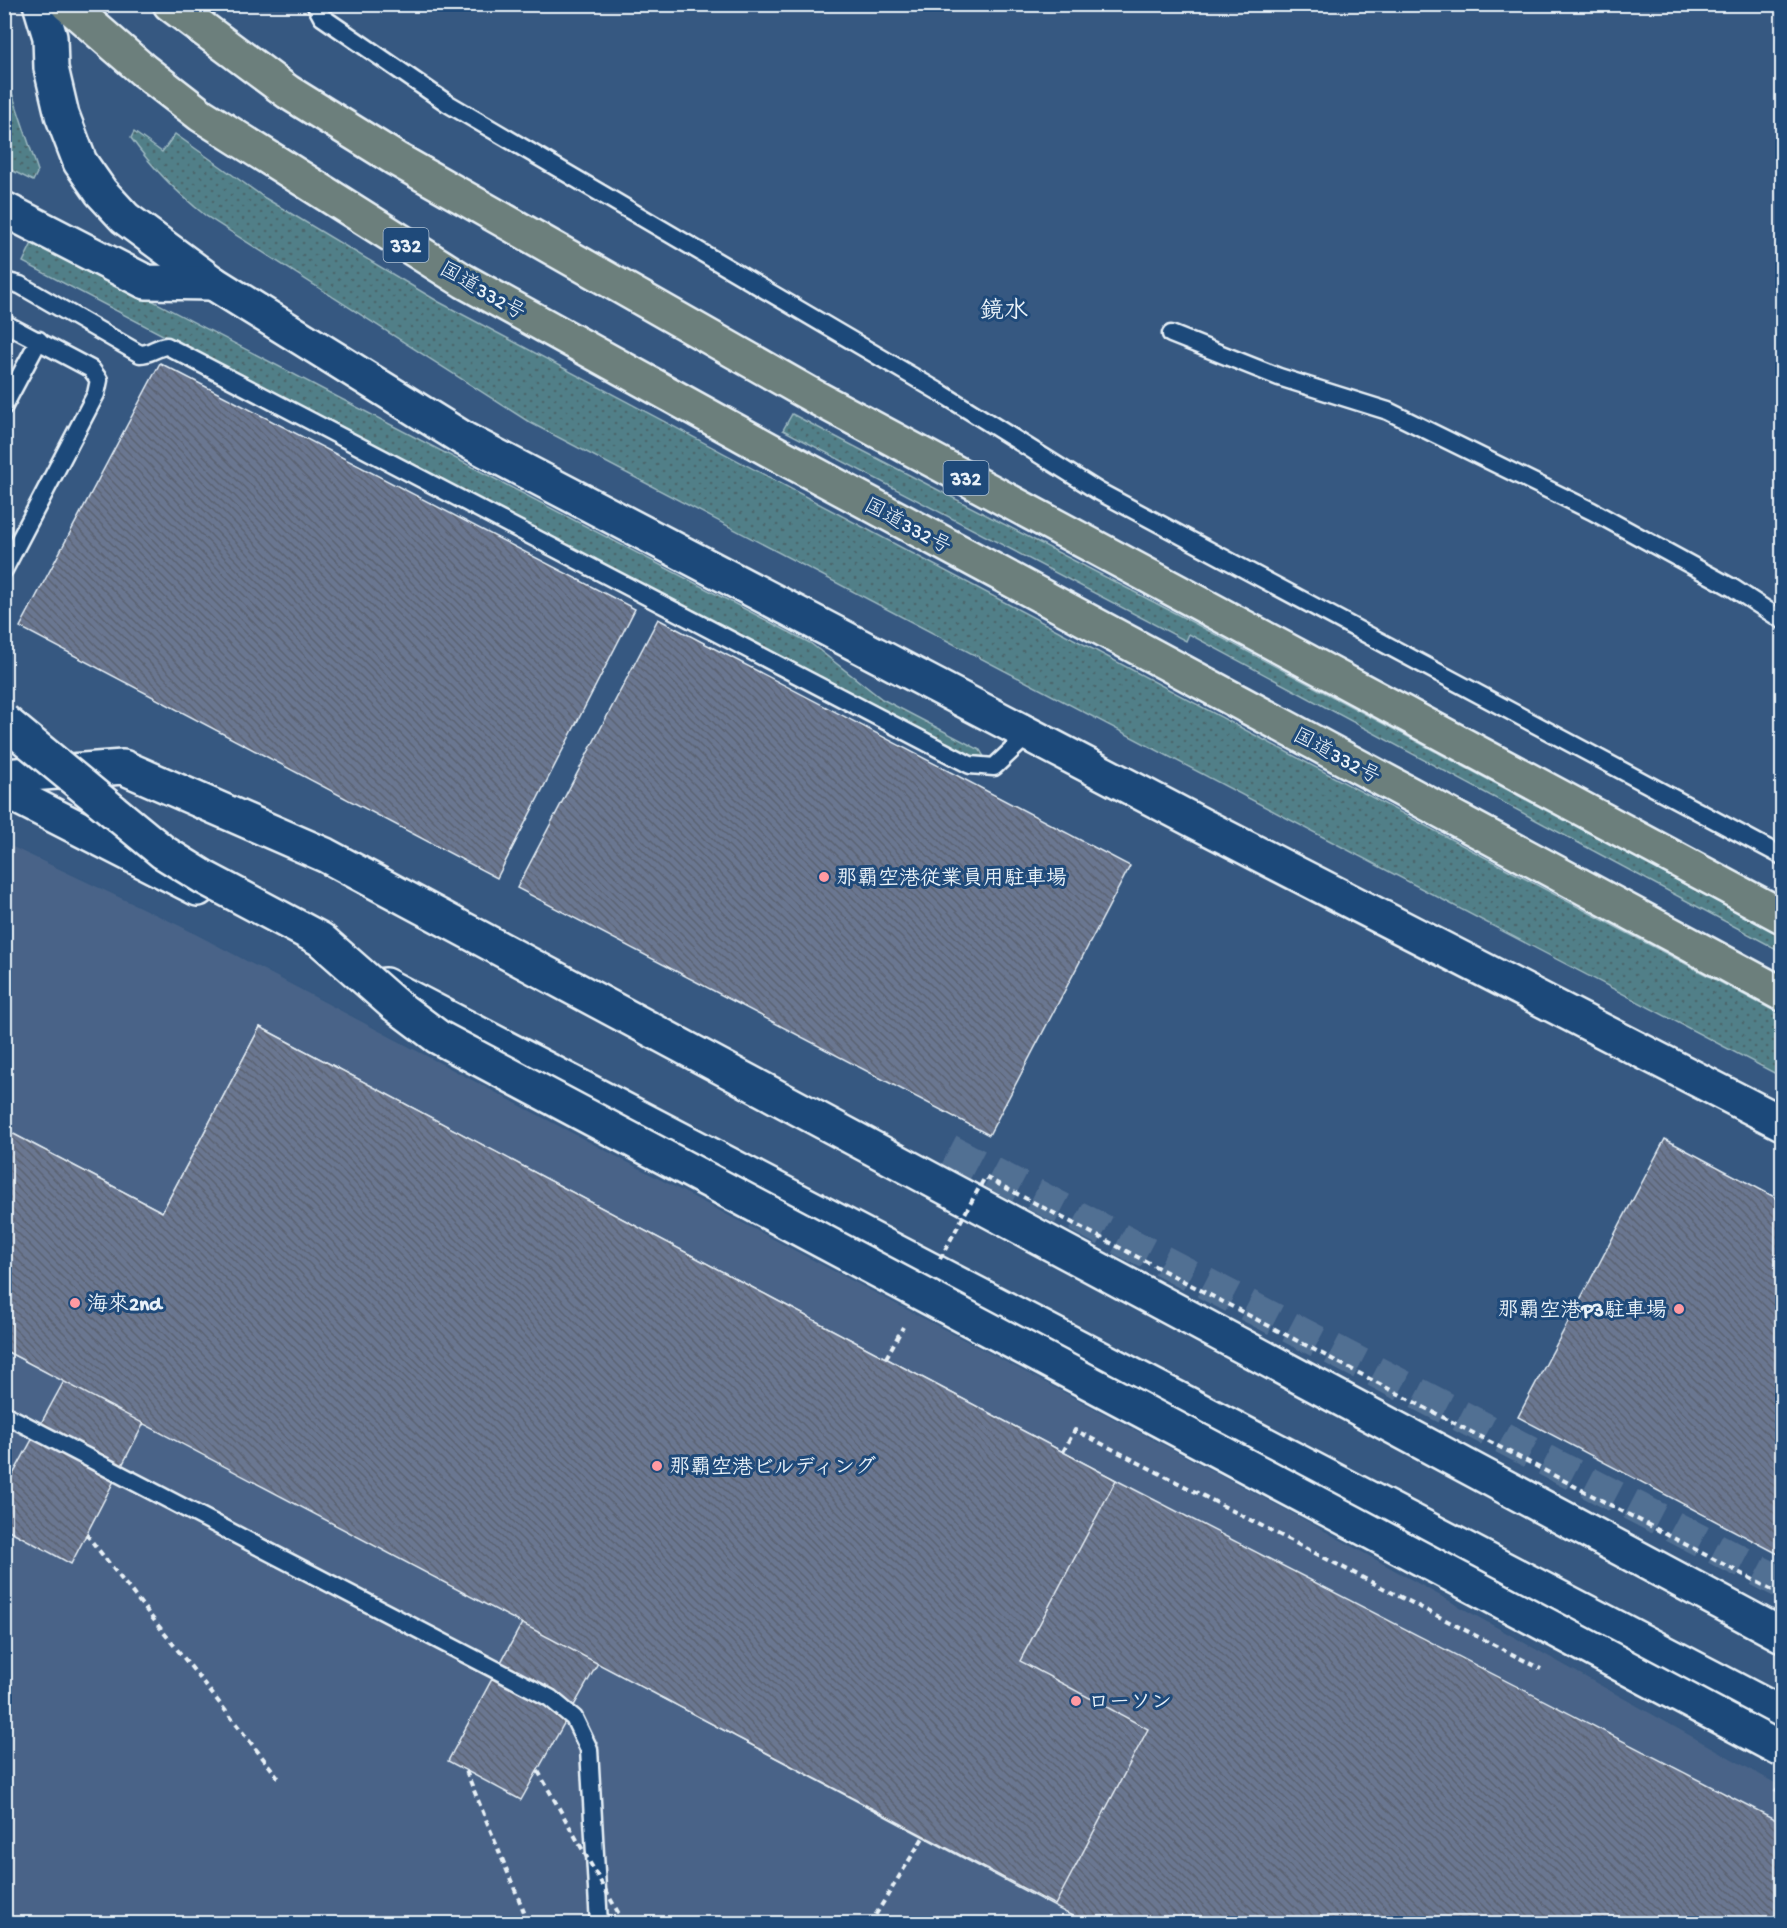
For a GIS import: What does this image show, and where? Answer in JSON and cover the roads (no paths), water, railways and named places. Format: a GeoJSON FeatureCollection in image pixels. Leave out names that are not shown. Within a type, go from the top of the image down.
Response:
{"type":"FeatureCollection","features":[{"type":"Feature","properties":{"kind":"highway","name":"国道332号"},"geometry":{"type":"LineString","coordinates":[[67,4],[143,70],[201,115],[464,280],[790,462],[1782,994]]}},
{"type":"Feature","properties":{"kind":"highway","name":"332"},"geometry":{"type":"LineString","coordinates":[[170,4],[288,92],[387,153],[815,397],[1782,916]]}},
{"type":"Feature","properties":{"kind":"street"},"geometry":{"type":"LineString","coordinates":[[40,4],[50,37],[51,68],[62,115],[80,162],[101,192],[125,218],[213,283],[464,439],[1782,1123]]}},
{"type":"Feature","properties":{"kind":"street"},"geometry":{"type":"LineString","coordinates":[[4,208],[146,282],[213,283]]}},
{"type":"Feature","properties":{"kind":"street"},"geometry":{"type":"LineString","coordinates":[[4,721],[163,852],[205,878],[320,939],[394,1004],[438,1037],[1782,1750]]}},
{"type":"Feature","properties":{"kind":"street"},"geometry":{"type":"LineString","coordinates":[[4,776],[123,767],[325,855],[1782,1635]]}},
{"type":"Feature","properties":{"kind":"street"},"geometry":{"type":"LineString","coordinates":[[4,790],[1782,1714]]}},
{"type":"Feature","properties":{"kind":"lane"},"geometry":{"type":"LineString","coordinates":[[315,4],[322,17],[447,103],[931,387],[1098,490],[1782,856]]}},
{"type":"Feature","properties":{"kind":"lane"},"geometry":{"type":"LineString","coordinates":[[4,281],[20,285],[140,354],[148,354],[158,346],[167,346],[970,765],[994,767],[1029,734]]}},
{"type":"Feature","properties":{"kind":"lane"},"geometry":{"type":"LineString","coordinates":[[4,322],[91,369],[99,380],[96,394],[4,570]]}},
{"type":"Feature","properties":{"kind":"lane"},"geometry":{"type":"LineString","coordinates":[[1171,334],[1280,377],[1389,411],[1592,511],[1733,588],[1782,620]]}},
{"type":"Feature","properties":{"kind":"lane"},"geometry":{"type":"LineString","coordinates":[[4,406],[39,340]]}},
{"type":"Feature","properties":{"kind":"lane"},"geometry":{"type":"LineString","coordinates":[[4,1414],[550,1698],[574,1718],[589,1749],[599,1923]]}},
{"type":"Feature","properties":{"kind":"tunnel"},"geometry":{"type":"LineString","coordinates":[[949,1150],[1782,1583]]}},
{"type":"Feature","properties":{"kind":"place","name":"那覇空港従業員用駐車場"},"geometry":{"type":"Point","coordinates":[824,877]}},
{"type":"Feature","properties":{"kind":"place","name":"海來2nd"},"geometry":{"type":"Point","coordinates":[75,1303]}},
{"type":"Feature","properties":{"kind":"place","name":"那覇空港P3駐車場"},"geometry":{"type":"Point","coordinates":[1679,1309]}},
{"type":"Feature","properties":{"kind":"place","name":"那覇空港ビルディング"},"geometry":{"type":"Point","coordinates":[657,1466]}},
{"type":"Feature","properties":{"kind":"place","name":"ローソン"},"geometry":{"type":"Point","coordinates":[1076,1701]}},
{"type":"Feature","properties":{"kind":"district","name":"鏡水"},"geometry":{"type":"Point","coordinates":[1004,309]}}]}
